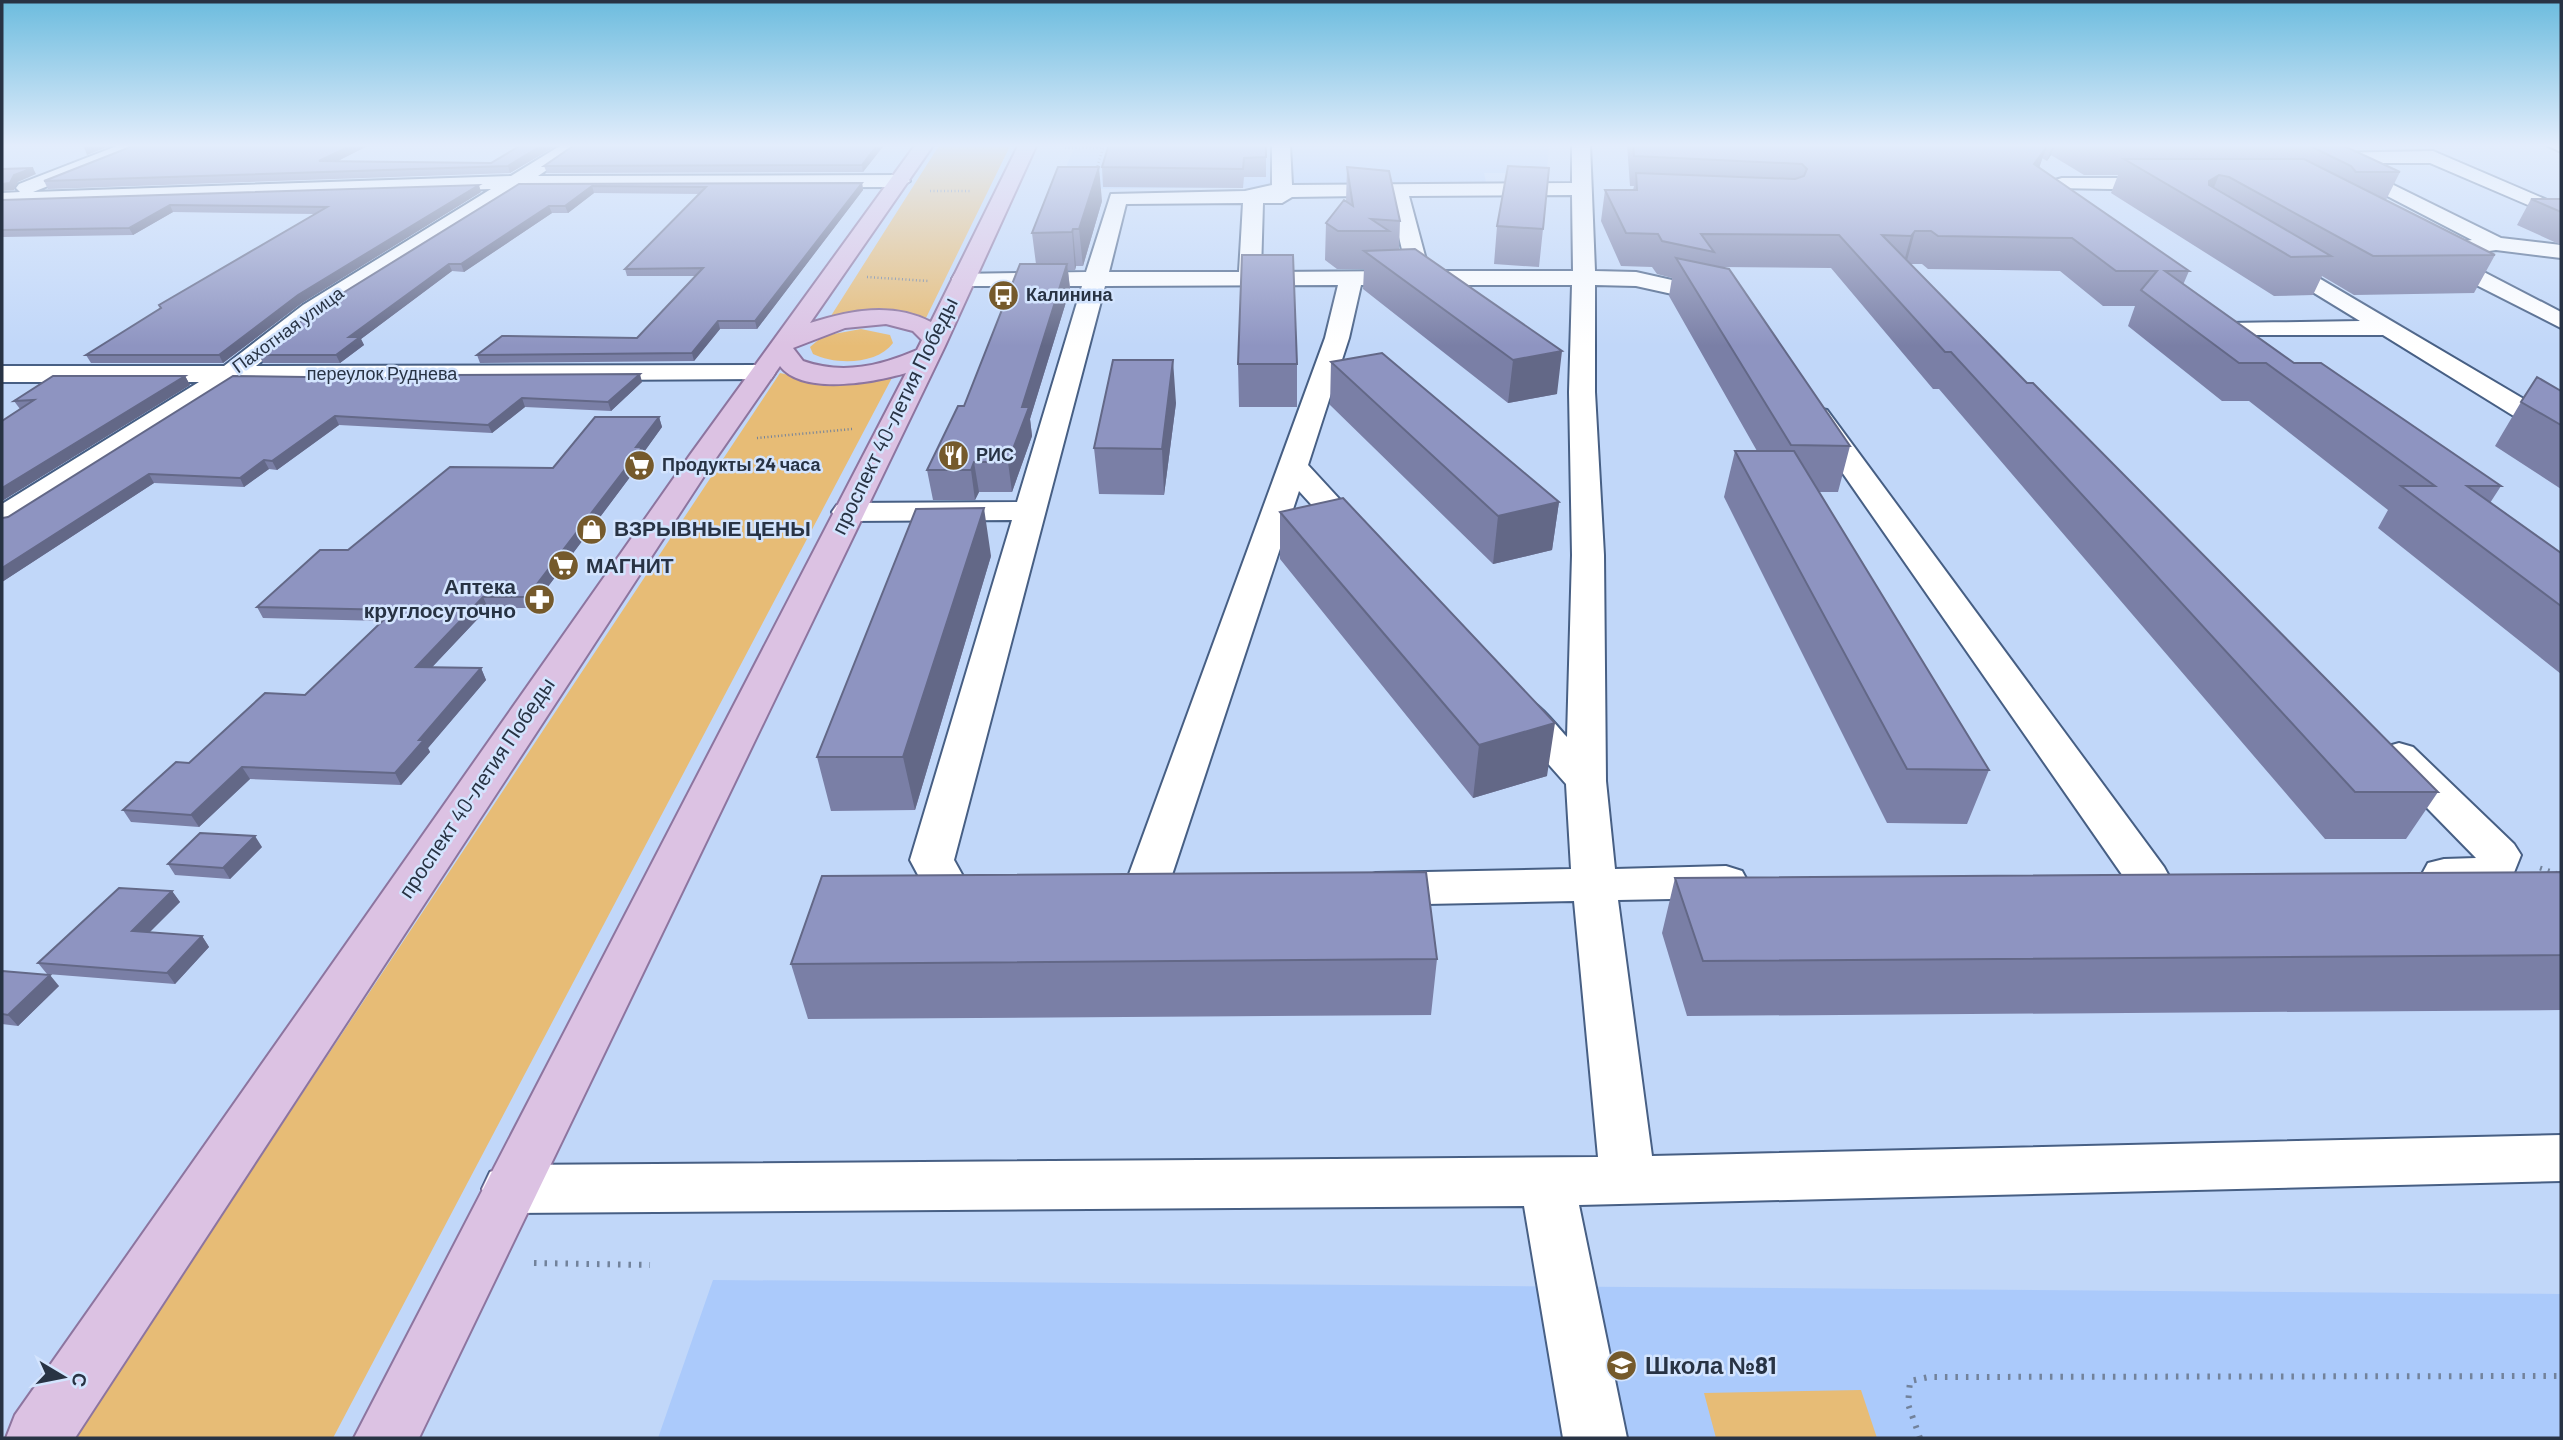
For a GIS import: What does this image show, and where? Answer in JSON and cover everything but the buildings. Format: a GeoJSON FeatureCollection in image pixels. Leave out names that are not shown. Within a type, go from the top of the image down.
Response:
{"type":"FeatureCollection","features":[{"type":"Feature","properties":{"kind":"main road","name":"проспект 40-летия Победы"},"geometry":{"type":"LineString","coordinates":[[38,1438],[713,442],[879,211]]}},
{"type":"Feature","properties":{"kind":"main road","name":"проспект 40-летия Победы"},"geometry":{"type":"LineString","coordinates":[[386,1438],[962,281],[1006,211]]}},
{"type":"Feature","properties":{"kind":"main road"},"geometry":{"type":"LineString","coordinates":[[875,317],[923,326],[931,347],[884,372],[837,376],[794,368],[777,354],[832,323],[875,317]]}},
{"type":"Feature","properties":{"kind":"street","name":"Пахотная улица"},"geometry":{"type":"LineString","coordinates":[[2,517],[229,374],[311,310],[469,211]]}},
{"type":"Feature","properties":{"kind":"street"},"geometry":{"type":"LineString","coordinates":[[1019,900],[991,900],[948,890],[932,860],[1114,211]]}},
{"type":"Feature","properties":{"kind":"street"},"geometry":{"type":"LineString","coordinates":[[1250,277],[1268,211]]}},
{"type":"Feature","properties":{"kind":"street"},"geometry":{"type":"LineString","coordinates":[[1404,211],[1419,276],[1451,299]]}},
{"type":"Feature","properties":{"kind":"street"},"geometry":{"type":"LineString","coordinates":[[1587,211],[1584,278],[1571,384],[1588,555],[1586,781],[1594,883],[1628,1181]]}},
{"type":"Feature","properties":{"kind":"street"},"geometry":{"type":"LineString","coordinates":[[2432,211],[2496,244]]}},
{"type":"Feature","properties":{"kind":"street"},"geometry":{"type":"LineString","coordinates":[[2394,213],[2499,219]]}},
{"type":"Feature","properties":{"kind":"street"},"geometry":{"type":"LineString","coordinates":[[2524,219],[2561,216]]}},
{"type":"Feature","properties":{"kind":"street"},"geometry":{"type":"LineString","coordinates":[[2407,241],[2561,321]]}},
{"type":"Feature","properties":{"kind":"street"},"geometry":{"type":"LineString","coordinates":[[2429,252],[2496,244],[2561,251]]}},
{"type":"Feature","properties":{"kind":"street"},"geometry":{"type":"LineString","coordinates":[[2252,245],[2561,433]]}},
{"type":"Feature","properties":{"kind":"street"},"geometry":{"type":"LineString","coordinates":[[962,281],[1351,276],[1636,279],[1710,294],[1735,302],[1743,313]]}},
{"type":"Feature","properties":{"kind":"street"},"geometry":{"type":"LineString","coordinates":[[1143,896],[1293,467],[1348,347],[1351,276]]}},
{"type":"Feature","properties":{"kind":"street"},"geometry":{"type":"LineString","coordinates":[[2207,314],[2262,354]]}},
{"type":"Feature","properties":{"kind":"street"},"geometry":{"type":"LineString","coordinates":[[2229,330],[2388,328]]}},
{"type":"Feature","properties":{"kind":"street","name":"переулок Руднева"},"geometry":{"type":"LineString","coordinates":[[2,374],[229,374],[777,354]]}},
{"type":"Feature","properties":{"kind":"street"},"geometry":{"type":"LineString","coordinates":[[1799,392],[2143,878]]}},
{"type":"Feature","properties":{"kind":"street"},"geometry":{"type":"LineString","coordinates":[[1293,467],[1387,568]]}},
{"type":"Feature","properties":{"kind":"street"},"geometry":{"type":"LineString","coordinates":[[848,512],[1030,511]]}},
{"type":"Feature","properties":{"kind":"street"},"geometry":{"type":"LineString","coordinates":[[1557,528],[1588,555]]}},
{"type":"Feature","properties":{"kind":"street"},"geometry":{"type":"LineString","coordinates":[[1492,680],[1586,781]]}},
{"type":"Feature","properties":{"kind":"street"},"geometry":{"type":"LineString","coordinates":[[2380,737],[2499,855],[2493,874],[2410,875]]}},
{"type":"Feature","properties":{"kind":"street"},"geometry":{"type":"LineString","coordinates":[[1335,890],[1760,881]]}},
{"type":"Feature","properties":{"kind":"street"},"geometry":{"type":"LineString","coordinates":[[1102,897],[1184,894]]}},
{"type":"Feature","properties":{"kind":"street"},"geometry":{"type":"LineString","coordinates":[[510,1189],[1628,1181],[2561,1158]]}},
{"type":"Feature","properties":{"kind":"street"},"geometry":{"type":"LineString","coordinates":[[1547,1181],[1595,1438]]}},
{"type":"Feature","properties":{"kind":"path"},"geometry":{"type":"LineString","coordinates":[[834,275],[962,281]]}},
{"type":"Feature","properties":{"kind":"path"},"geometry":{"type":"LineString","coordinates":[[713,442],[892,425]]}},
{"type":"Feature","properties":{"kind":"path"},"geometry":{"type":"LineString","coordinates":[[534,1263],[650,1265]]}},
{"type":"Feature","properties":{"kind":"path"},"geometry":{"type":"LineString","coordinates":[[1920,1438],[1908,1404],[1910,1381],[1928,1377],[2561,1376]]}},
{"type":"Feature","properties":{"kind":"shaded area"},"geometry":{"type":"Polygon","coordinates":[[[897,211],[978,211],[925,320],[829,319],[897,211]]]}},
{"type":"Feature","properties":{"kind":"shaded area"},"geometry":{"type":"Polygon","coordinates":[[[861,329],[890,335],[893,343],[877,356],[855,361],[833,360],[813,354],[810,347],[823,336],[861,329]]]}},
{"type":"Feature","properties":{"kind":"shaded area"},"geometry":{"type":"Polygon","coordinates":[[[780,373],[826,383],[894,374],[333,1438],[74,1438],[780,373]]]}},
{"type":"Feature","properties":{"kind":"shaded area","name":"Школа №81"},"geometry":{"type":"Polygon","coordinates":[[[713,1280],[2561,1294],[2561,1438],[658,1438],[713,1280]]]}},
{"type":"Feature","properties":{"kind":"shaded area"},"geometry":{"type":"Polygon","coordinates":[[[1861,1390],[1877,1438],[1716,1438],[1704,1393],[1861,1390]]]}},
{"type":"Feature","properties":{"kind":"place","name":"Калинина"},"geometry":{"type":"Point","coordinates":[1003,295]}},
{"type":"Feature","properties":{"kind":"place","name":"РИС"},"geometry":{"type":"Point","coordinates":[953,455]}},
{"type":"Feature","properties":{"kind":"place","name":"Продукты 24 часа"},"geometry":{"type":"Point","coordinates":[639,465]}},
{"type":"Feature","properties":{"kind":"place","name":"ВЗРЫВНЫЕ ЦЕНЫ"},"geometry":{"type":"Point","coordinates":[591,529]}},
{"type":"Feature","properties":{"kind":"place","name":"МАГНИТ"},"geometry":{"type":"Point","coordinates":[563,566]}},
{"type":"Feature","properties":{"kind":"place","name":"Аптека круглосуточно"},"geometry":{"type":"Point","coordinates":[539,599]}},
{"type":"Feature","properties":{"kind":"place","name":"Школа №81"},"geometry":{"type":"Point","coordinates":[1622,1366]}}]}
